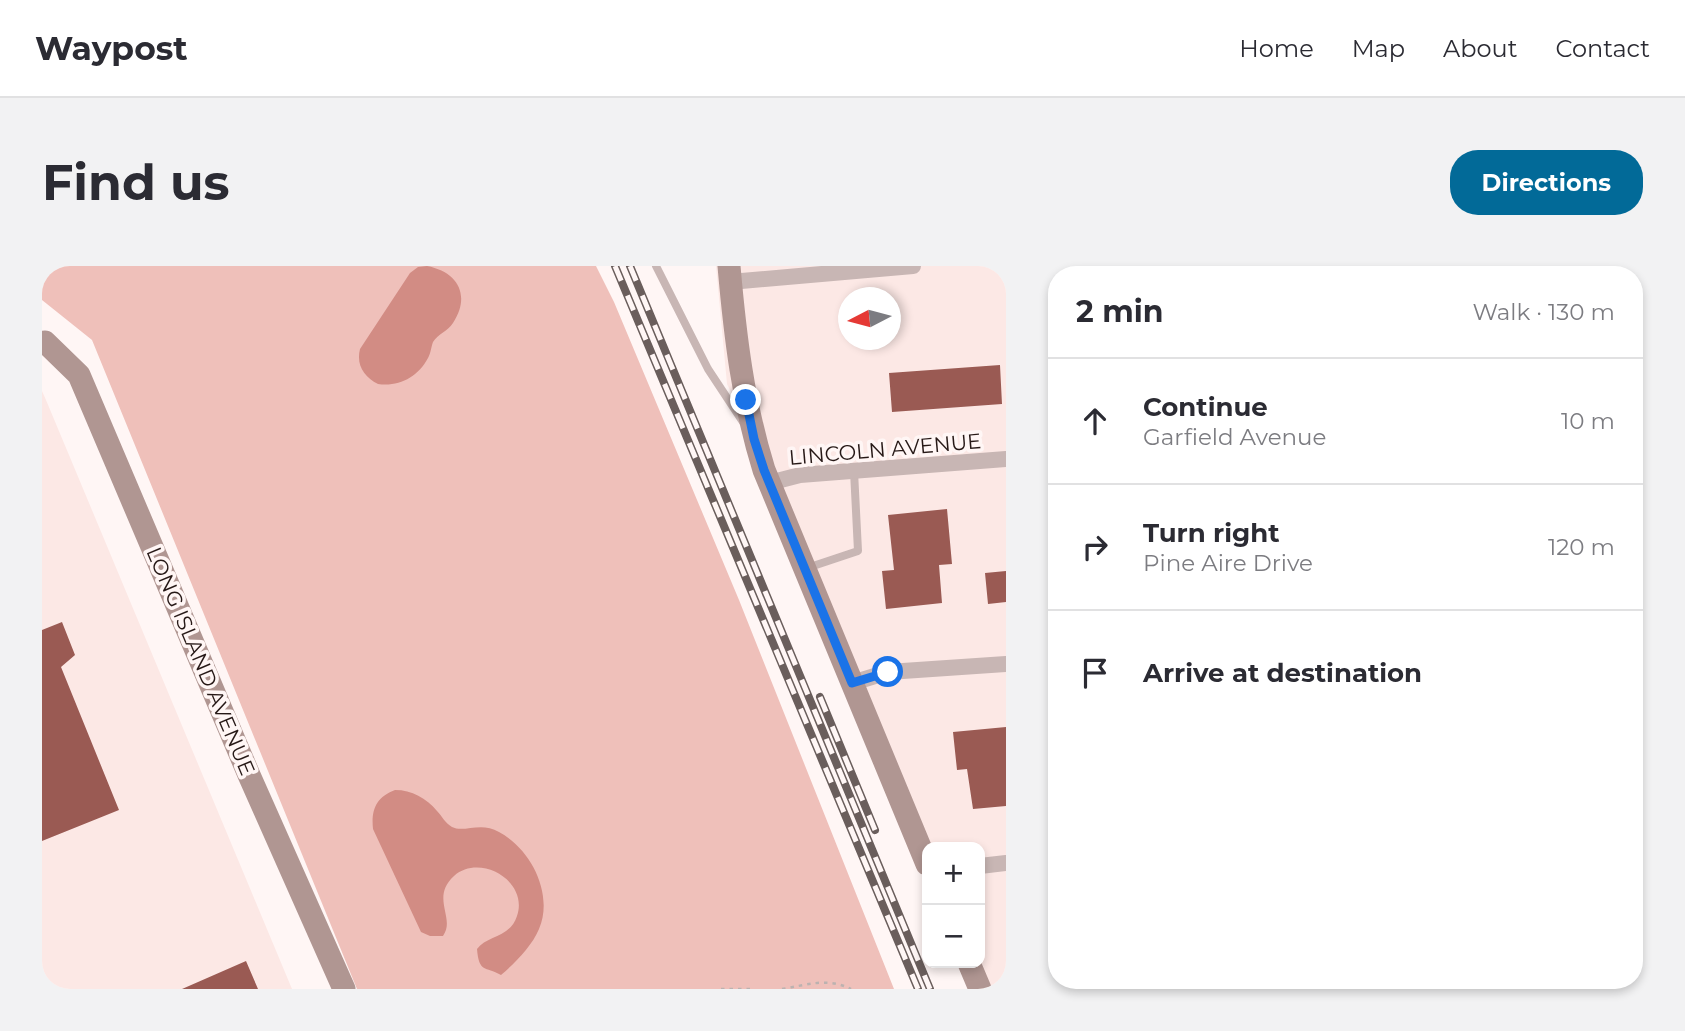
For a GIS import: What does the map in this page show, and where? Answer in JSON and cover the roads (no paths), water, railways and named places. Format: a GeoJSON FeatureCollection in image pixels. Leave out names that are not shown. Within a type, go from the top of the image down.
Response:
{"type":"FeatureCollection","features":[{"type":"Feature","properties":{"kind":"street"},"geometry":{"type":"LineString","coordinates":[[913,266],[730,274],[742,381],[754,439],[769,483],[922,852]]}},
{"type":"Feature","properties":{"kind":"street","name":"LONG ISLAND AVENUE"},"geometry":{"type":"LineString","coordinates":[[44,342],[79,375],[344,989]]}},
{"type":"Feature","properties":{"kind":"street","name":"LINCOLN AVENUE"},"geometry":{"type":"LineString","coordinates":[[769,483],[793,476],[1006,459]]}},
{"type":"Feature","properties":{"kind":"street"},"geometry":{"type":"LineString","coordinates":[[852,683],[888,672],[1006,664]]}},
{"type":"Feature","properties":{"kind":"street"},"geometry":{"type":"LineString","coordinates":[[985,865],[1006,863]]}},
{"type":"Feature","properties":{"kind":"street"},"geometry":{"type":"LineString","coordinates":[[971,968],[980,989]]}},
{"type":"Feature","properties":{"kind":"lane"},"geometry":{"type":"LineString","coordinates":[[656,266],[708,369],[754,439]]}},
{"type":"Feature","properties":{"kind":"lane"},"geometry":{"type":"LineString","coordinates":[[804,569],[858,551],[854,471]]}},
{"type":"Feature","properties":{"kind":"railway"},"geometry":{"type":"LineString","coordinates":[[615,266],[918,989]]}},
{"type":"Feature","properties":{"kind":"railway"},"geometry":{"type":"LineString","coordinates":[[630,266],[930,989]]}},
{"type":"Feature","properties":{"kind":"railway"},"geometry":{"type":"LineString","coordinates":[[820,697],[875,830]]}}]}
